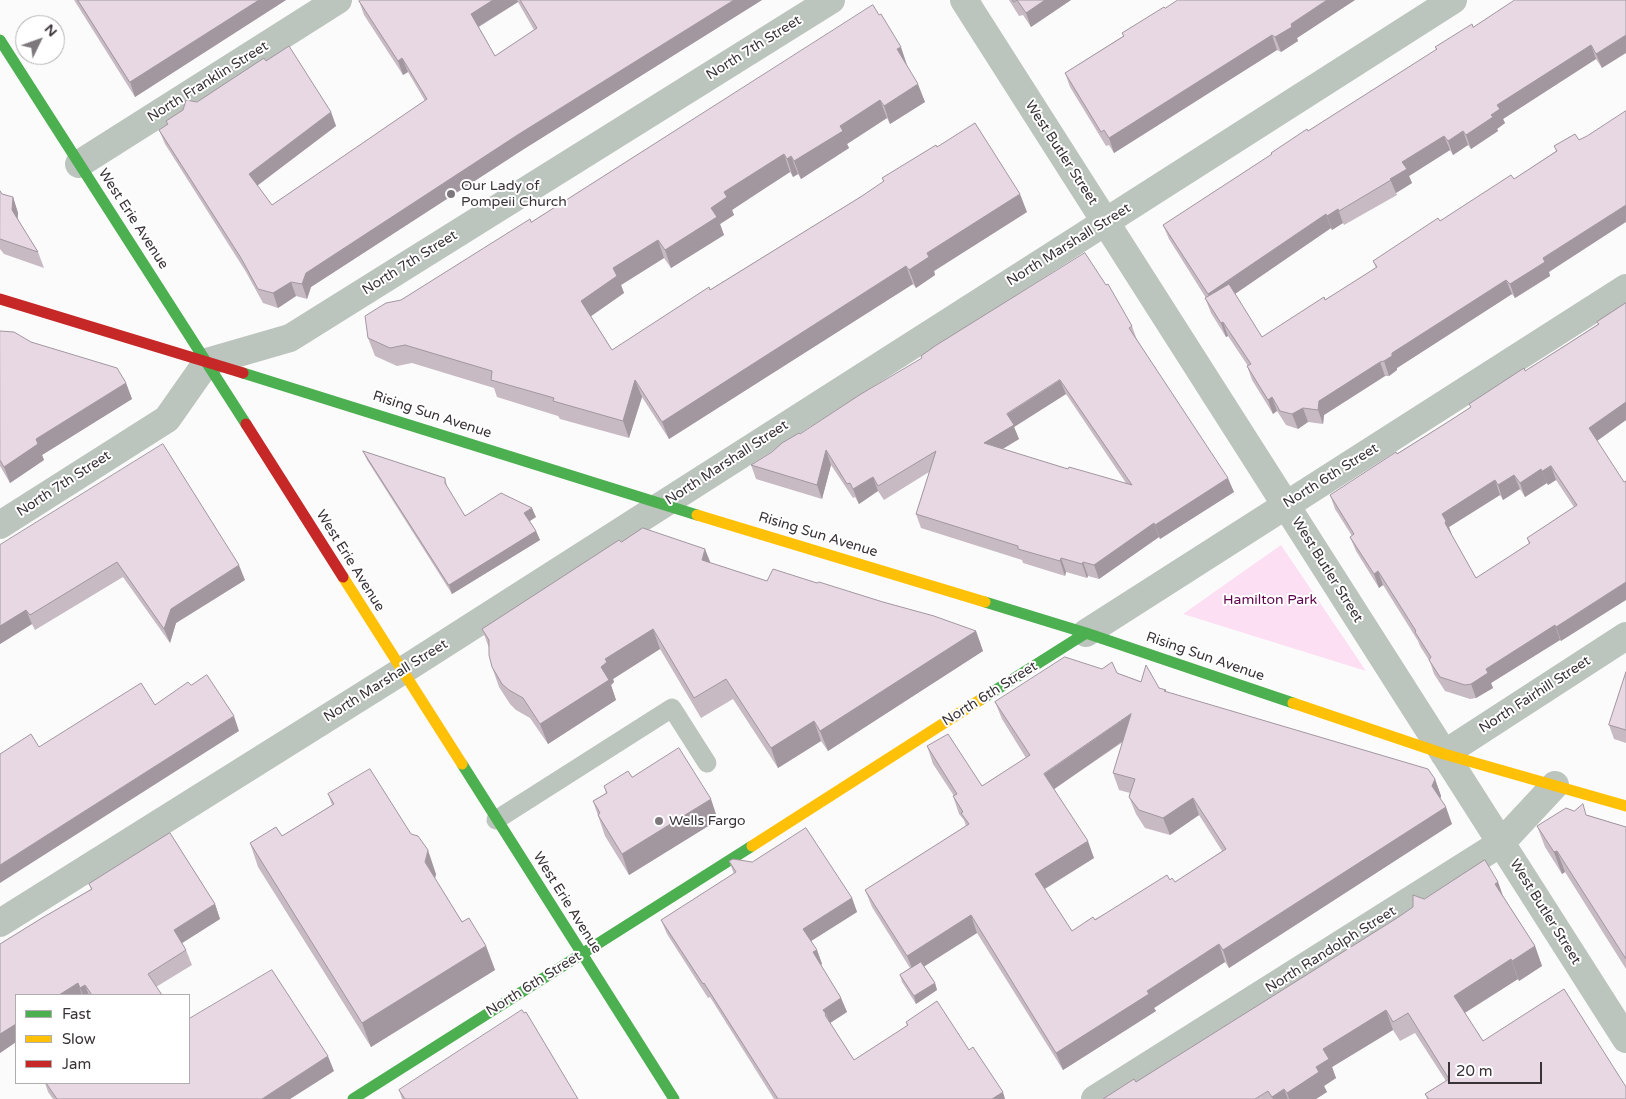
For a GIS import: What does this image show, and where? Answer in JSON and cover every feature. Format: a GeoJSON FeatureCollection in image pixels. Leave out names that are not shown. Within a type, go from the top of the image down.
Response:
{"type":"FeatureCollection","features":[{"type":"Feature","properties":{"kind":"street","name":"North Franklin Street"},"geometry":{"type":"LineString","coordinates":[[79,164],[338,0]]}},
{"type":"Feature","properties":{"kind":"street","name":"North 7th Street"},"geometry":{"type":"LineString","coordinates":[[0,525],[168,418],[207,362],[290,338],[831,0]]}},
{"type":"Feature","properties":{"kind":"street","name":"West Butler Street"},"geometry":{"type":"LineString","coordinates":[[964,0],[1626,1039]]}},
{"type":"Feature","properties":{"kind":"street","name":"North Marshall Street"},"geometry":{"type":"LineString","coordinates":[[0,924],[402,671],[1453,0]]}},
{"type":"Feature","properties":{"kind":"street","name":"West Erie Avenue"},"geometry":{"type":"LineString","coordinates":[[0,40],[207,362],[674,1099]]}},
{"type":"Feature","properties":{"kind":"street","name":"North 6th Street"},"geometry":{"type":"LineString","coordinates":[[353,1099],[1626,288]]}},
{"type":"Feature","properties":{"kind":"street","name":"Rising Sun Avenue"},"geometry":{"type":"LineString","coordinates":[[0,299],[1086,633],[1444,754],[1626,806]]}},
{"type":"Feature","properties":{"kind":"street","name":"North Fairhill Street"},"geometry":{"type":"LineString","coordinates":[[1444,754],[1626,636]]}},
{"type":"Feature","properties":{"kind":"street","name":"North Randolph Street"},"geometry":{"type":"LineString","coordinates":[[1095,1099],[1501,843],[1555,785]]}},
{"type":"Feature","properties":{"kind":"lane"},"geometry":{"type":"LineString","coordinates":[[496,820],[672,708],[707,763]]}},
{"type":"Feature","properties":{"kind":"green space","name":"Hamilton Park"},"geometry":{"type":"Polygon","coordinates":[[[1281,545],[1366,671],[1183,614],[1281,545]]]}},
{"type":"Feature","properties":{"kind":"building"},"geometry":{"type":"Polygon","coordinates":[[[78,0],[259,0],[130,82],[78,0]]]}},
{"type":"Feature","properties":{"kind":"building"},"geometry":{"type":"Polygon","coordinates":[[[360,0],[493,0],[471,14],[495,56],[537,28],[520,0],[734,0],[519,134],[306,273],[302,284],[291,282],[273,293],[258,289],[241,258],[159,130],[168,124],[166,121],[183,110],[186,100],[197,102],[264,58],[266,61],[289,46],[331,112],[249,174],[272,205],[427,99],[402,58],[398,61],[360,0]]]}},
{"type":"Feature","properties":{"kind":"building"},"geometry":{"type":"Polygon","coordinates":[[[1017,0],[1045,0],[1026,13],[1017,0]]]}},
{"type":"Feature","properties":{"kind":"building"},"geometry":{"type":"Polygon","coordinates":[[[1178,0],[1327,0],[1291,24],[1292,27],[1275,37],[1272,35],[1109,138],[1104,130],[1101,132],[1065,73],[1124,36],[1122,33],[1178,0]]]}},
{"type":"Feature","properties":{"kind":"building"},"geometry":{"type":"Polygon","coordinates":[[[1515,0],[1626,0],[1626,35],[1596,54],[1591,45],[1497,105],[1500,109],[1491,115],[1493,117],[1466,135],[1463,131],[1448,141],[1444,136],[1402,162],[1407,169],[1391,180],[1339,211],[1338,209],[1327,216],[1326,214],[1208,294],[1163,225],[1307,129],[1308,131],[1437,49],[1435,47],[1472,24],[1473,27],[1515,0]]]}},
{"type":"Feature","properties":{"kind":"building"},"geometry":{"type":"Polygon","coordinates":[[[873,5],[879,15],[881,14],[901,47],[897,49],[918,84],[884,106],[880,100],[840,126],[843,131],[794,161],[791,156],[787,159],[784,154],[724,192],[727,197],[711,208],[717,217],[665,250],[658,240],[613,268],[617,276],[581,301],[612,350],[709,287],[710,290],[862,196],[884,181],[882,178],[975,123],[1020,194],[927,253],[929,257],[909,270],[906,266],[662,422],[635,380],[623,421],[553,401],[554,398],[491,380],[492,371],[405,345],[390,348],[368,338],[365,316],[386,303],[401,300],[530,219],[531,222],[873,5]]]}},
{"type":"Feature","properties":{"kind":"building"},"geometry":{"type":"Polygon","coordinates":[[[1626,111],[1626,205],[1543,258],[1545,262],[1510,284],[1506,280],[1392,353],[1392,356],[1319,401],[1318,410],[1303,408],[1292,414],[1280,411],[1272,397],[1268,400],[1247,366],[1251,364],[1205,298],[1229,284],[1262,337],[1324,297],[1325,300],[1377,267],[1373,261],[1438,218],[1440,221],[1511,175],[1514,179],[1557,151],[1554,146],[1575,134],[1579,140],[1626,111]]]}},
{"type":"Feature","properties":{"kind":"building"},"geometry":{"type":"Polygon","coordinates":[[[0,191],[2,194],[13,197],[12,210],[38,252],[0,239],[0,191]]]}},
{"type":"Feature","properties":{"kind":"building"},"geometry":{"type":"Polygon","coordinates":[[[1085,253],[1106,285],[1108,284],[1132,326],[1129,328],[1228,478],[1155,525],[1154,523],[1094,565],[1083,562],[1082,564],[1061,558],[1060,561],[1018,549],[1018,546],[916,514],[936,451],[878,486],[873,477],[853,489],[850,483],[847,484],[826,450],[817,485],[751,465],[772,452],[782,443],[800,434],[861,394],[922,358],[921,356],[1085,253]],[[1060,380],[1007,414],[1014,425],[984,443],[1068,469],[1069,467],[1132,485],[1060,380]]]}},
{"type":"Feature","properties":{"kind":"building"},"geometry":{"type":"Polygon","coordinates":[[[1626,303],[1626,402],[1589,428],[1624,482],[1626,481],[1626,582],[1486,669],[1488,673],[1471,684],[1465,685],[1440,677],[1429,660],[1431,657],[1416,631],[1378,571],[1374,574],[1350,537],[1354,534],[1330,495],[1396,452],[1397,454],[1451,420],[1471,407],[1469,404],[1524,368],[1525,371],[1599,324],[1597,322],[1626,303]],[[1551,466],[1542,471],[1541,469],[1520,483],[1514,475],[1498,485],[1495,480],[1442,514],[1446,521],[1445,523],[1476,578],[1530,543],[1527,538],[1577,505],[1551,466]]]}},
{"type":"Feature","properties":{"kind":"building"},"geometry":{"type":"Polygon","coordinates":[[[0,331],[14,332],[31,342],[117,368],[126,383],[36,439],[38,444],[4,467],[0,460],[0,331]]]}},
{"type":"Feature","properties":{"kind":"building"},"geometry":{"type":"Polygon","coordinates":[[[163,444],[239,565],[171,609],[164,629],[117,562],[30,615],[26,610],[0,626],[0,545],[163,444]]]}},
{"type":"Feature","properties":{"kind":"building"},"geometry":{"type":"Polygon","coordinates":[[[363,451],[445,478],[445,483],[465,516],[501,493],[532,508],[524,513],[536,531],[449,585],[363,451]]]}},
{"type":"Feature","properties":{"kind":"building"},"geometry":{"type":"Polygon","coordinates":[[[643,528],[705,549],[702,560],[767,581],[773,569],[934,616],[976,631],[820,731],[814,721],[771,748],[726,679],[694,698],[653,629],[605,659],[607,662],[601,667],[609,680],[540,724],[523,698],[502,684],[492,667],[489,655],[489,640],[482,629],[619,540],[621,542],[643,528]]]}},
{"type":"Feature","properties":{"kind":"building"},"geometry":{"type":"Polygon","coordinates":[[[1065,657],[1102,669],[1112,662],[1117,673],[1141,682],[1146,665],[1159,688],[1166,690],[1164,691],[1428,769],[1435,779],[1432,786],[1446,807],[1223,950],[1219,944],[1147,991],[1149,994],[1056,1053],[971,915],[907,956],[865,890],[969,824],[953,796],[957,794],[927,746],[948,734],[982,786],[1030,755],[995,702],[1065,657]],[[1131,714],[1044,774],[1088,841],[1035,874],[1072,931],[1093,917],[1095,920],[1167,875],[1170,880],[1172,878],[1175,882],[1226,849],[1193,798],[1163,818],[1139,810],[1129,797],[1135,779],[1113,773],[1131,714]]]}},
{"type":"Feature","properties":{"kind":"building"},"geometry":{"type":"Polygon","coordinates":[[[1626,672],[1626,730],[1609,725],[1626,672]]]}},
{"type":"Feature","properties":{"kind":"building"},"geometry":{"type":"Polygon","coordinates":[[[207,675],[234,716],[0,865],[0,754],[31,734],[39,747],[141,683],[155,705],[188,682],[191,685],[207,675]]]}},
{"type":"Feature","properties":{"kind":"building","name":"Wells Fargo"},"geometry":{"type":"Polygon","coordinates":[[[679,748],[711,799],[622,854],[598,815],[600,813],[593,801],[607,793],[604,786],[628,771],[632,777],[679,748]]]}},
{"type":"Feature","properties":{"kind":"building"},"geometry":{"type":"Polygon","coordinates":[[[370,769],[411,834],[418,836],[428,850],[425,862],[462,922],[469,918],[486,946],[362,1023],[250,843],[276,827],[282,836],[334,804],[328,794],[370,769]]]}},
{"type":"Feature","properties":{"kind":"building"},"geometry":{"type":"Polygon","coordinates":[[[1583,804],[1586,815],[1626,827],[1626,959],[1557,851],[1554,852],[1537,826],[1566,808],[1574,811],[1583,804]]]}},
{"type":"Feature","properties":{"kind":"building"},"geometry":{"type":"Polygon","coordinates":[[[806,828],[852,898],[803,929],[817,950],[813,952],[841,998],[823,1010],[854,1060],[908,1025],[906,1022],[937,1001],[969,1050],[973,1047],[1003,1092],[992,1099],[778,1099],[704,983],[661,920],[736,872],[729,861],[733,859],[752,862],[806,828]]]}},
{"type":"Feature","properties":{"kind":"building"},"geometry":{"type":"Polygon","coordinates":[[[170,833],[215,904],[174,930],[186,950],[148,974],[161,994],[91,994],[85,985],[80,988],[78,983],[61,994],[15,994],[15,1025],[0,1034],[0,944],[92,889],[89,884],[170,833]]]}},
{"type":"Feature","properties":{"kind":"building"},"geometry":{"type":"Polygon","coordinates":[[[1485,860],[1498,882],[1495,884],[1535,946],[1512,961],[1511,959],[1454,996],[1483,1041],[1564,989],[1626,1087],[1626,1099],[1429,1099],[1425,1094],[1449,1079],[1408,1013],[1393,1022],[1386,1010],[1323,1049],[1329,1059],[1316,1067],[1319,1072],[1287,1093],[1284,1089],[1272,1097],[1268,1091],[1255,1099],[1103,1099],[1134,1079],[1136,1082],[1397,918],[1413,907],[1413,895],[1424,899],[1485,860]]]}},
{"type":"Feature","properties":{"kind":"building"},"geometry":{"type":"Polygon","coordinates":[[[921,962],[935,983],[914,996],[900,975],[921,962]]]}},
{"type":"Feature","properties":{"kind":"building"},"geometry":{"type":"Polygon","coordinates":[[[272,970],[328,1056],[262,1099],[57,1099],[47,1084],[190,1084],[190,1018],[272,970]]]}},
{"type":"Feature","properties":{"kind":"building"},"geometry":{"type":"Polygon","coordinates":[[[522,1010],[524,1013],[526,1012],[578,1099],[405,1099],[399,1090],[522,1010]]]}},
{"type":"Feature","properties":{"kind":"traffic: fast"},"geometry":{"type":"LineString","coordinates":[[0,40],[246,424]]}},
{"type":"Feature","properties":{"kind":"traffic: fast"},"geometry":{"type":"LineString","coordinates":[[243,373],[697,515]]}},
{"type":"Feature","properties":{"kind":"traffic: fast"},"geometry":{"type":"LineString","coordinates":[[985,602],[1086,633],[1293,703]]}},
{"type":"Feature","properties":{"kind":"traffic: fast"},"geometry":{"type":"LineString","coordinates":[[980,700],[1086,633]]}},
{"type":"Feature","properties":{"kind":"traffic: fast"},"geometry":{"type":"LineString","coordinates":[[462,764],[674,1099]]}},
{"type":"Feature","properties":{"kind":"traffic: fast"},"geometry":{"type":"LineString","coordinates":[[353,1099],[752,846]]}},
{"type":"Feature","properties":{"kind":"traffic: slow"},"geometry":{"type":"LineString","coordinates":[[697,515],[985,602]]}},
{"type":"Feature","properties":{"kind":"traffic: slow"},"geometry":{"type":"LineString","coordinates":[[343,577],[462,764]]}},
{"type":"Feature","properties":{"kind":"traffic: slow"},"geometry":{"type":"LineString","coordinates":[[752,846],[980,700]]}},
{"type":"Feature","properties":{"kind":"traffic: slow"},"geometry":{"type":"LineString","coordinates":[[1293,703],[1444,754],[1626,806]]}},
{"type":"Feature","properties":{"kind":"traffic: jam"},"geometry":{"type":"LineString","coordinates":[[0,299],[243,373]]}},
{"type":"Feature","properties":{"kind":"traffic: jam"},"geometry":{"type":"LineString","coordinates":[[246,424],[343,577]]}},
{"type":"Feature","properties":{"kind":"place","name":"Our Lady of Pompeii Church"},"geometry":{"type":"Point","coordinates":[451,194]}},
{"type":"Feature","properties":{"kind":"place","name":"Wells Fargo"},"geometry":{"type":"Point","coordinates":[659,821]}}]}
